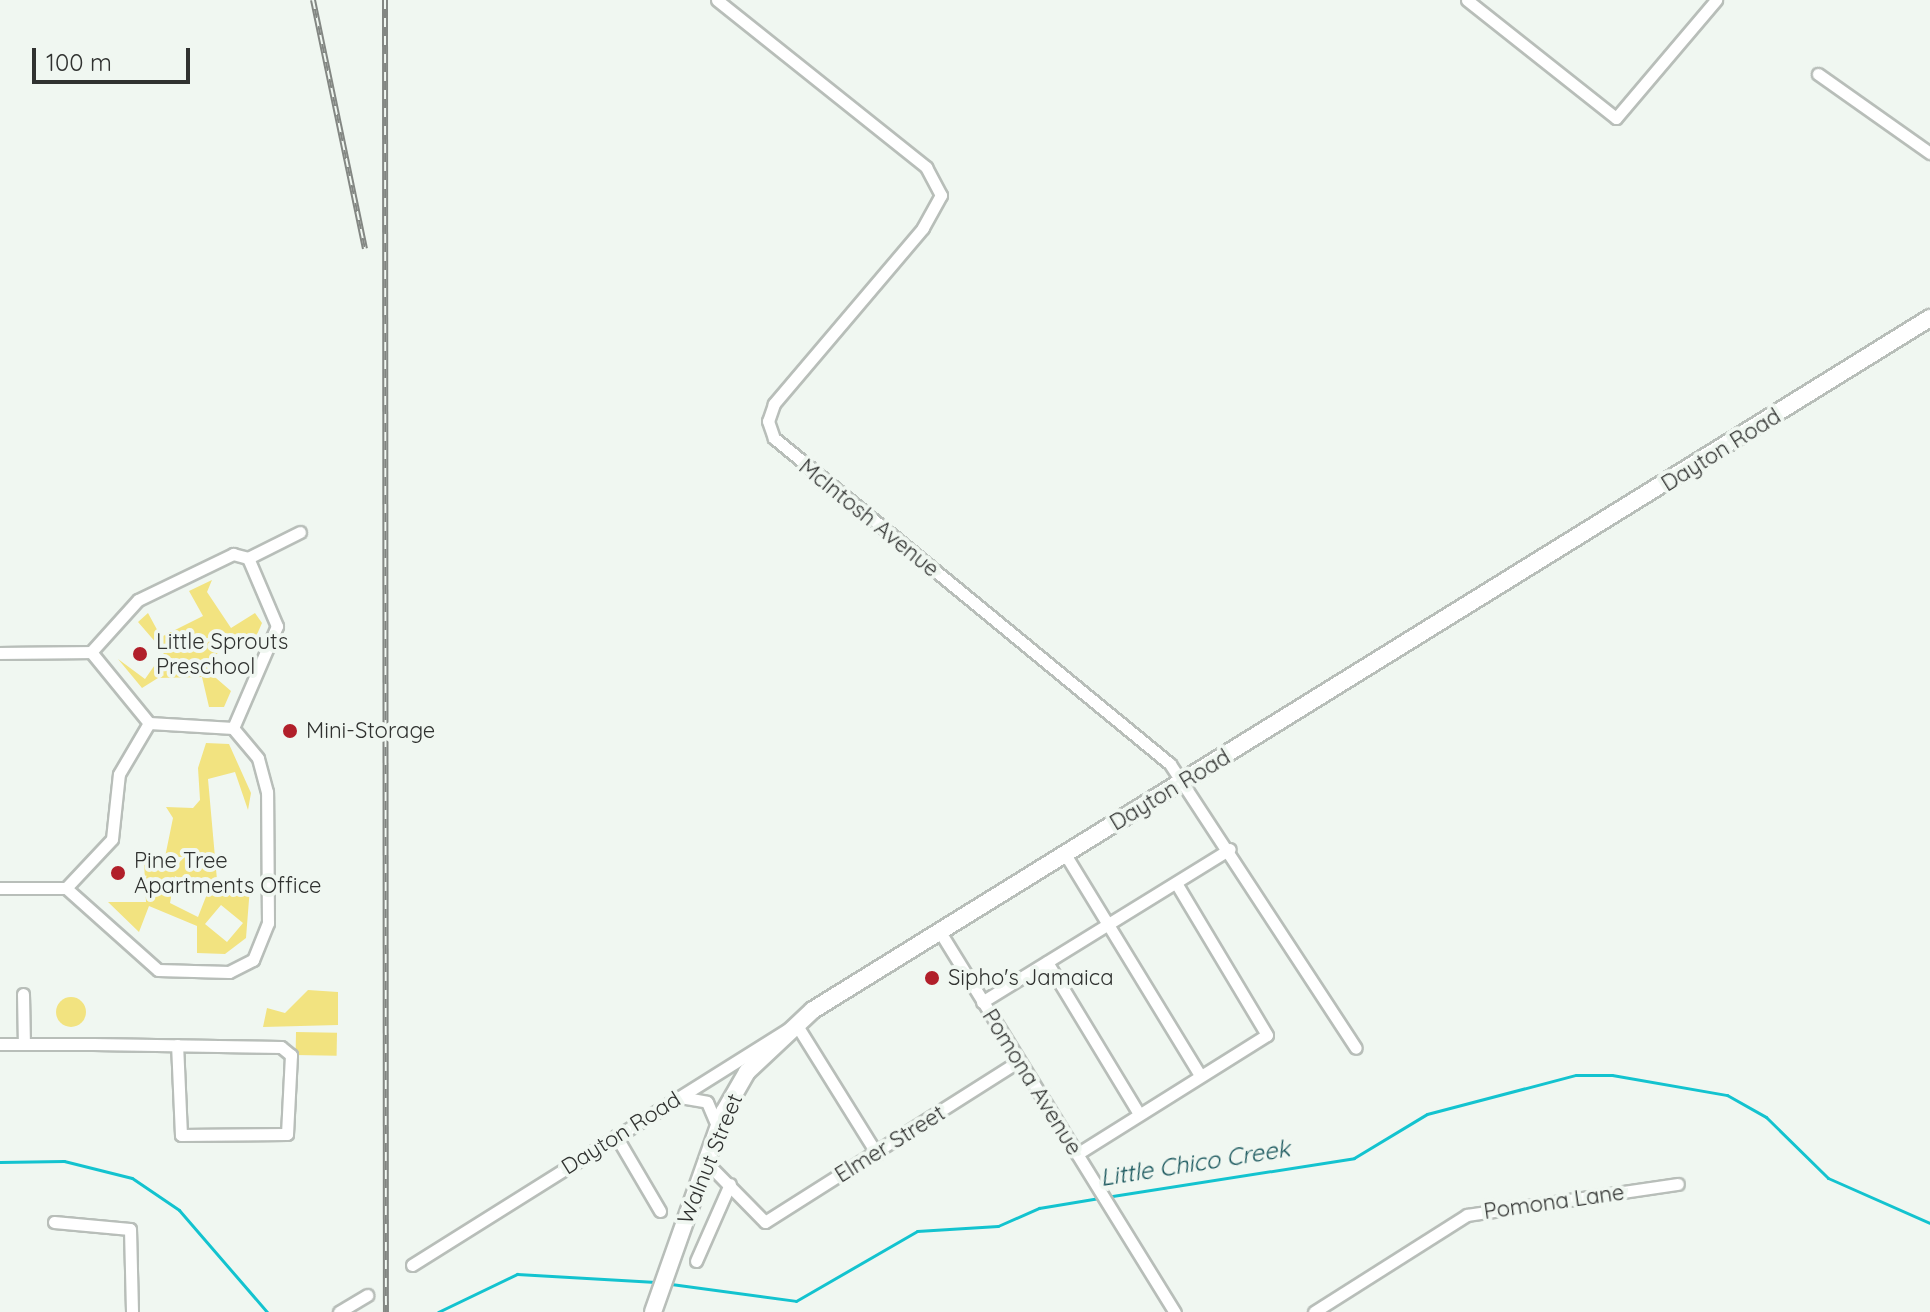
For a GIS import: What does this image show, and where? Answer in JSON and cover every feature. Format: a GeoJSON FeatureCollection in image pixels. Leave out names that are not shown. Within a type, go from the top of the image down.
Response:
{"type":"FeatureCollection","features":[{"type":"Feature","properties":{"kind":"street","name":"McIntosh Avenue"},"geometry":{"type":"LineString","coordinates":[[717,0],[926,167],[941,195],[923,228],[774,404],[768,421],[774,438],[1185,782],[1356,1048]]}},
{"type":"Feature","properties":{"kind":"street"},"geometry":{"type":"LineString","coordinates":[[1467,0],[1616,118],[1716,0]]}},
{"type":"Feature","properties":{"kind":"street"},"geometry":{"type":"LineString","coordinates":[[1818,74],[1930,153]]}},
{"type":"Feature","properties":{"kind":"street","name":"Dayton Road"},"geometry":{"type":"LineString","coordinates":[[412,1265],[1065,854],[1930,318]]}},
{"type":"Feature","properties":{"kind":"street"},"geometry":{"type":"LineString","coordinates":[[0,653],[91,652],[160,586],[214,560],[248,558],[300,532]]}},
{"type":"Feature","properties":{"kind":"street"},"geometry":{"type":"LineString","coordinates":[[233,728],[277,626],[248,558]]}},
{"type":"Feature","properties":{"kind":"street"},"geometry":{"type":"LineString","coordinates":[[0,888],[66,888],[158,970],[229,972],[253,960],[268,923],[267,792],[262,764],[233,728],[149,723],[91,652]]}},
{"type":"Feature","properties":{"kind":"street"},"geometry":{"type":"LineString","coordinates":[[66,888],[112,839],[119,774],[149,723]]}},
{"type":"Feature","properties":{"kind":"street"},"geometry":{"type":"LineString","coordinates":[[982,1002],[1230,849]]}},
{"type":"Feature","properties":{"kind":"street"},"geometry":{"type":"LineString","coordinates":[[1065,854],[1200,1075]]}},
{"type":"Feature","properties":{"kind":"street"},"geometry":{"type":"LineString","coordinates":[[1077,1154],[1267,1035],[1176,883]]}},
{"type":"Feature","properties":{"kind":"street","name":"Pomona Avenue"},"geometry":{"type":"LineString","coordinates":[[940,932],[1017,1062],[1175,1312]]}},
{"type":"Feature","properties":{"kind":"street"},"geometry":{"type":"LineString","coordinates":[[1047,962],[1139,1114]]}},
{"type":"Feature","properties":{"kind":"street"},"geometry":{"type":"LineString","coordinates":[[23,994],[24,1044]]}},
{"type":"Feature","properties":{"kind":"street"},"geometry":{"type":"LineString","coordinates":[[796,1024],[877,1154]]}},
{"type":"Feature","properties":{"kind":"street","name":"Walnut Street"},"geometry":{"type":"LineString","coordinates":[[653,1311],[717,1130],[747,1072],[796,1024]]}},
{"type":"Feature","properties":{"kind":"street"},"geometry":{"type":"LineString","coordinates":[[0,1044],[177,1045],[281,1047],[291,1055],[287,1134],[181,1135],[177,1045]]}},
{"type":"Feature","properties":{"kind":"street","name":"Elmer Street"},"geometry":{"type":"LineString","coordinates":[[730,1184],[760,1221],[877,1154],[1017,1062]]}},
{"type":"Feature","properties":{"kind":"street"},"geometry":{"type":"LineString","coordinates":[[680,1097],[707,1102],[717,1130]]}},
{"type":"Feature","properties":{"kind":"street"},"geometry":{"type":"LineString","coordinates":[[616,1136],[660,1211]]}},
{"type":"Feature","properties":{"kind":"street"},"geometry":{"type":"LineString","coordinates":[[696,1261],[730,1184],[706,1162]]}},
{"type":"Feature","properties":{"kind":"street","name":"Pomona Lane"},"geometry":{"type":"LineString","coordinates":[[1314,1312],[1467,1215],[1678,1184]]}},
{"type":"Feature","properties":{"kind":"street"},"geometry":{"type":"LineString","coordinates":[[54,1222],[130,1229],[132,1312]]}},
{"type":"Feature","properties":{"kind":"street"},"geometry":{"type":"LineString","coordinates":[[339,1312],[367,1295]]}},
{"type":"Feature","properties":{"kind":"shaded area"},"geometry":{"type":"Polygon","coordinates":[[[212,580],[207,592],[231,628],[255,613],[262,623],[255,639],[226,634],[209,672],[231,691],[224,707],[209,707],[202,677],[158,678],[142,688],[118,659],[145,679],[164,652],[138,622],[148,613],[161,637],[203,616],[189,591],[212,580]]]}},
{"type":"Feature","properties":{"kind":"shaded area"},"geometry":{"type":"Polygon","coordinates":[[[206,743],[229,744],[251,793],[248,810],[235,772],[208,779],[218,891],[250,887],[246,938],[225,954],[197,953],[197,926],[149,906],[139,932],[108,902],[146,902],[144,861],[164,862],[173,818],[166,807],[193,808],[200,800],[198,768],[206,743]],[[175,876],[170,903],[198,917],[207,894],[175,876]],[[221,905],[205,924],[227,942],[243,923],[221,905]]]}},
{"type":"Feature","properties":{"kind":"shaded area"},"geometry":{"type":"Polygon","coordinates":[[[308,990],[338,992],[338,1025],[263,1027],[267,1008],[285,1013],[308,990]]]}},
{"type":"Feature","properties":{"kind":"shaded area"},"geometry":{"type":"Polygon","coordinates":[[[71,997],[77,998],[85,1006],[85,1018],[77,1026],[71,1027],[65,1026],[57,1018],[56,1012],[57,1006],[65,998],[71,997]]]}},
{"type":"Feature","properties":{"kind":"shaded area"},"geometry":{"type":"Polygon","coordinates":[[[296,1032],[337,1033],[337,1056],[296,1055],[296,1032]]]}},
{"type":"Feature","properties":{"kind":"waterway","name":"Little Chico Creek"},"geometry":{"type":"LineString","coordinates":[[1106,1197],[1354,1158],[1427,1114],[1576,1075],[1612,1075],[1727,1095],[1766,1117],[1828,1178],[1930,1223]]}},
{"type":"Feature","properties":{"kind":"waterway","name":"Little Chico Creek"},"geometry":{"type":"LineString","coordinates":[[0,1162],[64,1161],[132,1178],[179,1210],[267,1312]]}},
{"type":"Feature","properties":{"kind":"waterway","name":"Little Chico Creek"},"geometry":{"type":"LineString","coordinates":[[671,1284],[796,1301],[917,1231],[998,1226],[1039,1208],[1099,1198]]}},
{"type":"Feature","properties":{"kind":"waterway","name":"Little Chico Creek"},"geometry":{"type":"LineString","coordinates":[[438,1312],[517,1274],[656,1282]]}},
{"type":"Feature","properties":{"kind":"railway"},"geometry":{"type":"LineString","coordinates":[[313,0],[365,249]]}},
{"type":"Feature","properties":{"kind":"railway"},"geometry":{"type":"LineString","coordinates":[[385,0],[386,1312]]}},
{"type":"Feature","properties":{"kind":"place","name":"Little Sprouts Preschool"},"geometry":{"type":"Point","coordinates":[140,654]}},
{"type":"Feature","properties":{"kind":"place","name":"Mini-Storage"},"geometry":{"type":"Point","coordinates":[290,731]}},
{"type":"Feature","properties":{"kind":"place","name":"Pine Tree Apartments Office"},"geometry":{"type":"Point","coordinates":[118,873]}},
{"type":"Feature","properties":{"kind":"place","name":"Sipho's Jamaica"},"geometry":{"type":"Point","coordinates":[932,978]}}]}
